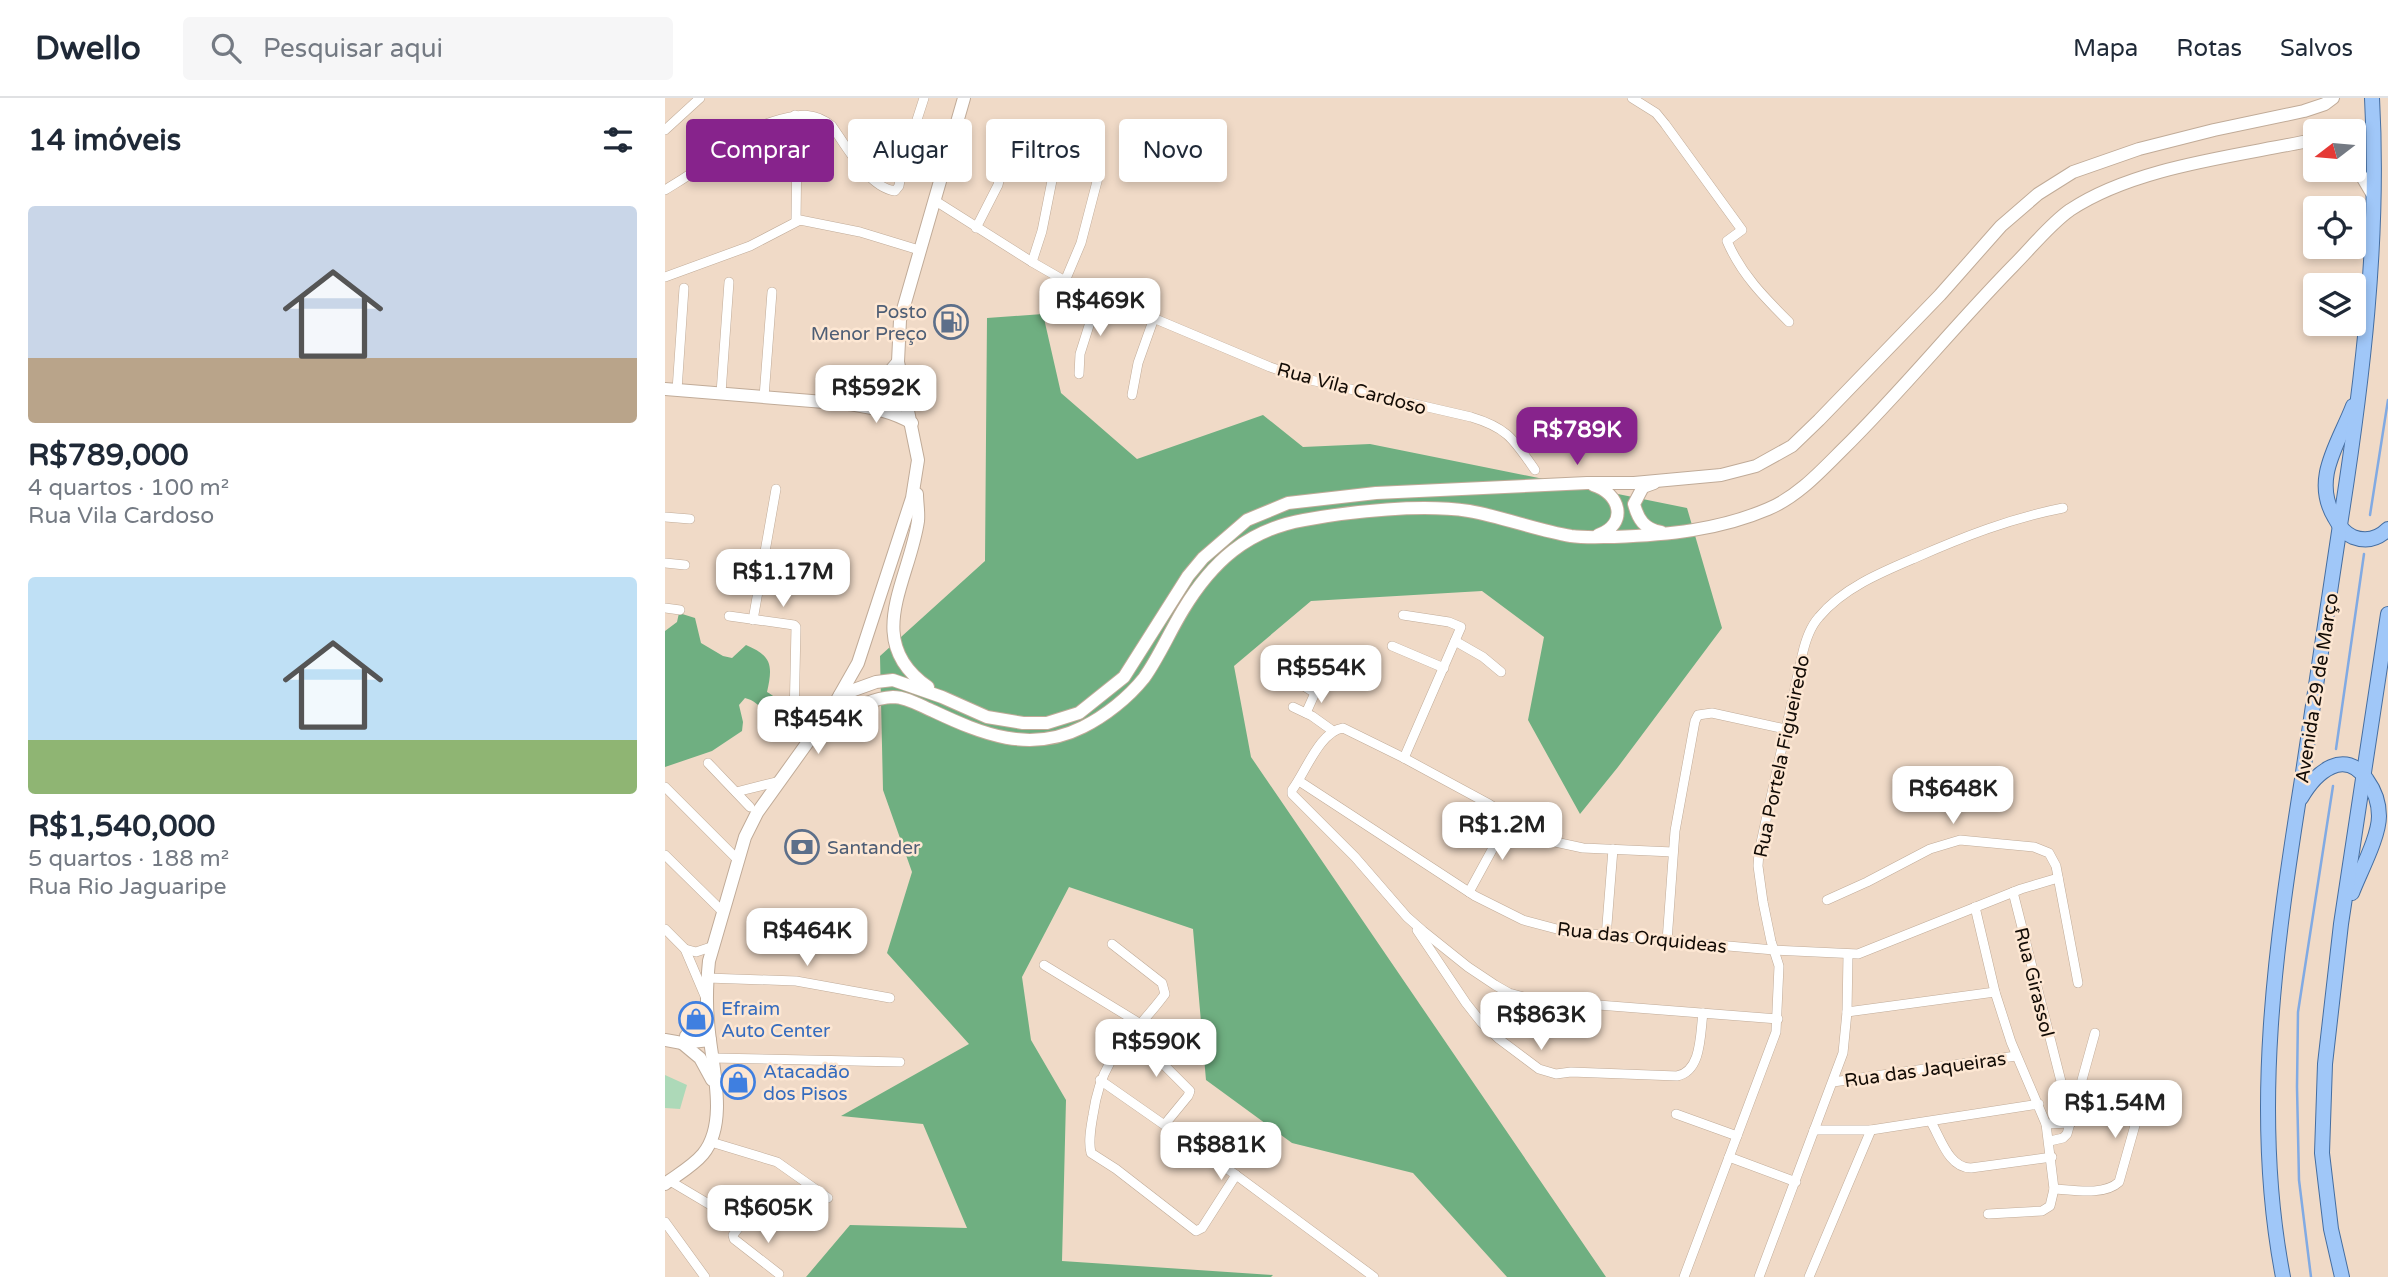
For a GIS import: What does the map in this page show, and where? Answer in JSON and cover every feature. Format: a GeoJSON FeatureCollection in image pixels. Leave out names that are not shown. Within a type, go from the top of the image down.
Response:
{"type":"FeatureCollection","features":[{"type":"Feature","properties":{"kind":"main road"},"geometry":{"type":"LineString","coordinates":[[942,697],[914,678],[902,664],[892,626],[895,604],[918,519],[918,460],[898,362],[899,320],[964,98]]}},
{"type":"Feature","properties":{"kind":"main road"},"geometry":{"type":"LineString","coordinates":[[840,695],[876,682],[893,680],[942,697],[987,717],[1023,723],[1047,723],[1079,713],[1124,677],[1188,576],[1203,558],[1247,520],[1288,503],[1376,493],[1634,483],[1721,475],[1756,466],[1792,446],[1940,295],[2001,226],[2038,194],[2073,172],[2152,146],[2304,111],[2325,104],[2333,98]]}},
{"type":"Feature","properties":{"kind":"main road","name":"Avenida 29 de Março"},"geometry":{"type":"LineString","coordinates":[[2283,1277],[2272,1199],[2268,1120],[2272,986],[2360,388],[2374,197],[2372,98]]}},
{"type":"Feature","properties":{"kind":"main road"},"geometry":{"type":"LineString","coordinates":[[820,725],[871,702],[891,697],[905,698],[974,730],[999,738],[1023,741],[1078,730],[1101,717],[1142,681],[1184,609],[1206,578],[1227,555],[1248,538],[1299,520],[1419,509],[1467,511],[1581,537],[1669,534],[1740,521],[1775,507],[1808,484],[1858,434],[1968,312],[2069,211],[2118,186],[2155,173],[2303,142]]}},
{"type":"Feature","properties":{"kind":"main road"},"geometry":{"type":"LineString","coordinates":[[2365,182],[2374,197]]}},
{"type":"Feature","properties":{"kind":"main road"},"geometry":{"type":"LineString","coordinates":[[849,404],[873,391],[898,362]]}},
{"type":"Feature","properties":{"kind":"main road"},"geometry":{"type":"LineString","coordinates":[[2360,388],[2325,475],[2327,500],[2340,527],[2347,534],[2366,540],[2376,538],[2388,529]]}},
{"type":"Feature","properties":{"kind":"main road"},"geometry":{"type":"LineString","coordinates":[[671,390],[849,404],[878,408],[912,423]]}},
{"type":"Feature","properties":{"kind":"main road"},"geometry":{"type":"LineString","coordinates":[[873,391],[878,408]]}},
{"type":"Feature","properties":{"kind":"main road"},"geometry":{"type":"LineString","coordinates":[[667,1182],[703,1154],[711,1142],[717,1117],[709,1036],[707,978],[738,860],[753,821],[840,695],[858,663],[916,480]]}},
{"type":"Feature","properties":{"kind":"main road"},"geometry":{"type":"LineString","coordinates":[[1664,480],[1643,487],[1634,504],[1644,525],[1654,531],[1669,534]]}},
{"type":"Feature","properties":{"kind":"main road"},"geometry":{"type":"LineString","coordinates":[[1581,537],[1608,532],[1618,516],[1613,498],[1605,488],[1587,483]]}},
{"type":"Feature","properties":{"kind":"main road"},"geometry":{"type":"LineString","coordinates":[[2342,1277],[2326,1188],[2322,1125],[2328,1025],[2388,614]]}},
{"type":"Feature","properties":{"kind":"main road"},"geometry":{"type":"LineString","coordinates":[[2298,805],[2307,787],[2325,769],[2343,764],[2357,768],[2363,774],[2377,801],[2378,826],[2341,924]]}},
{"type":"Feature","properties":{"kind":"main road"},"geometry":{"type":"LineString","coordinates":[[684,1039],[698,1025],[707,1004]]}},
{"type":"Feature","properties":{"kind":"main road"},"geometry":{"type":"LineString","coordinates":[[665,1039],[709,1036]]}},
{"type":"Feature","properties":{"kind":"main road"},"geometry":{"type":"LineString","coordinates":[[684,1039],[700,1058],[716,1088]]}},
{"type":"Feature","properties":{"kind":"street"},"geometry":{"type":"LineString","coordinates":[[665,130],[700,98]]}},
{"type":"Feature","properties":{"kind":"street"},"geometry":{"type":"LineString","coordinates":[[665,190],[697,169],[739,135],[753,128],[803,114],[824,120],[872,180],[881,188],[894,191],[899,186],[903,163],[924,98]]}},
{"type":"Feature","properties":{"kind":"street"},"geometry":{"type":"LineString","coordinates":[[1632,98],[1655,113],[1665,124],[1742,230],[1727,241],[1733,254],[1752,283],[1789,322]]}},
{"type":"Feature","properties":{"kind":"street"},"geometry":{"type":"LineString","coordinates":[[795,115],[796,221]]}},
{"type":"Feature","properties":{"kind":"street"},"geometry":{"type":"LineString","coordinates":[[976,228],[999,182]]}},
{"type":"Feature","properties":{"kind":"street"},"geometry":{"type":"LineString","coordinates":[[1032,262],[1042,231],[1052,182]]}},
{"type":"Feature","properties":{"kind":"street"},"geometry":{"type":"LineString","coordinates":[[1065,281],[1081,243],[1098,182]]}},
{"type":"Feature","properties":{"kind":"street","name":"Rua Vila Cardoso"},"geometry":{"type":"LineString","coordinates":[[934,200],[1032,262],[1098,297],[1302,378],[1485,421],[1508,433],[1535,470]]}},
{"type":"Feature","properties":{"kind":"street"},"geometry":{"type":"LineString","coordinates":[[665,277],[750,246],[796,221],[806,220],[860,232],[919,250]]}},
{"type":"Feature","properties":{"kind":"street"},"geometry":{"type":"LineString","coordinates":[[721,393],[729,282]]}},
{"type":"Feature","properties":{"kind":"street"},"geometry":{"type":"LineString","coordinates":[[671,390],[684,288]]}},
{"type":"Feature","properties":{"kind":"street"},"geometry":{"type":"LineString","coordinates":[[764,397],[772,292]]}},
{"type":"Feature","properties":{"kind":"street"},"geometry":{"type":"LineString","coordinates":[[1079,374],[1080,354],[1098,297]]}},
{"type":"Feature","properties":{"kind":"street"},"geometry":{"type":"LineString","coordinates":[[1132,395],[1138,363],[1154,318]]}},
{"type":"Feature","properties":{"kind":"street"},"geometry":{"type":"LineString","coordinates":[[753,620],[776,489]]}},
{"type":"Feature","properties":{"kind":"street","name":"Rua Portela Figueiredo"},"geometry":{"type":"LineString","coordinates":[[1684,1277],[1776,1032],[1779,966],[1759,882],[1759,852],[1806,639],[1821,615],[1833,604],[1886,570],[1962,537],[2036,513],[2063,508]]}},
{"type":"Feature","properties":{"kind":"street"},"geometry":{"type":"LineString","coordinates":[[665,517],[690,519]]}},
{"type":"Feature","properties":{"kind":"street"},"geometry":{"type":"LineString","coordinates":[[665,563],[685,565]]}},
{"type":"Feature","properties":{"kind":"street"},"geometry":{"type":"LineString","coordinates":[[665,608],[680,610]]}},
{"type":"Feature","properties":{"kind":"street"},"geometry":{"type":"LineString","coordinates":[[1403,615],[1449,622],[1461,627],[1404,758]]}},
{"type":"Feature","properties":{"kind":"street"},"geometry":{"type":"LineString","coordinates":[[729,616],[796,627],[794,720],[797,726],[811,736]]}},
{"type":"Feature","properties":{"kind":"street"},"geometry":{"type":"LineString","coordinates":[[1455,641],[1483,657],[1501,672]]}},
{"type":"Feature","properties":{"kind":"street"},"geometry":{"type":"LineString","coordinates":[[1392,646],[1444,668]]}},
{"type":"Feature","properties":{"kind":"street"},"geometry":{"type":"LineString","coordinates":[[1273,667],[1315,692],[1306,713]]}},
{"type":"Feature","properties":{"kind":"street"},"geometry":{"type":"LineString","coordinates":[[1293,707],[1333,731]]}},
{"type":"Feature","properties":{"kind":"street"},"geometry":{"type":"LineString","coordinates":[[1667,941],[1673,852],[1693,728],[1698,715],[1712,713],[1785,729]]}},
{"type":"Feature","properties":{"kind":"street"},"geometry":{"type":"LineString","coordinates":[[1673,852],[1583,848],[1546,841],[1510,817],[1404,758],[1343,728],[1333,731],[1312,756],[1292,790],[1292,794],[1355,857],[1407,917],[1481,1022],[1521,1057],[1550,1073],[1685,1074],[1694,1066],[1703,1013]]}},
{"type":"Feature","properties":{"kind":"street"},"geometry":{"type":"LineString","coordinates":[[708,763],[750,807]]}},
{"type":"Feature","properties":{"kind":"street","name":"Rua das Orquideas"},"geometry":{"type":"LineString","coordinates":[[1299,780],[1495,907],[1538,925],[1606,937],[1848,955],[1869,951],[2013,892],[2058,878]]}},
{"type":"Feature","properties":{"kind":"street"},"geometry":{"type":"LineString","coordinates":[[736,792],[780,781]]}},
{"type":"Feature","properties":{"kind":"street"},"geometry":{"type":"LineString","coordinates":[[665,787],[738,860]]}},
{"type":"Feature","properties":{"kind":"street"},"geometry":{"type":"LineString","coordinates":[[1469,892],[1510,817]]}},
{"type":"Feature","properties":{"kind":"street"},"geometry":{"type":"LineString","coordinates":[[1827,900],[1930,849],[1960,840],[2043,850],[2053,859],[2078,983]]}},
{"type":"Feature","properties":{"kind":"street"},"geometry":{"type":"LineString","coordinates":[[1606,937],[1613,849]]}},
{"type":"Feature","properties":{"kind":"street"},"geometry":{"type":"LineString","coordinates":[[665,855],[723,912]]}},
{"type":"Feature","properties":{"kind":"street","name":"Rua Girassol"},"geometry":{"type":"LineString","coordinates":[[2013,892],[2065,1097],[2076,1107]]}},
{"type":"Feature","properties":{"kind":"street"},"geometry":{"type":"LineString","coordinates":[[1975,907],[1995,992],[2016,1056],[2046,1124],[2054,1189],[2050,1206],[2042,1211],[1988,1214]]}},
{"type":"Feature","properties":{"kind":"street"},"geometry":{"type":"LineString","coordinates":[[1407,917],[1468,967],[1502,989],[1523,997],[1778,1019]]}},
{"type":"Feature","properties":{"kind":"street"},"geometry":{"type":"LineString","coordinates":[[665,929],[685,949],[707,1004]]}},
{"type":"Feature","properties":{"kind":"street"},"geometry":{"type":"LineString","coordinates":[[1112,944],[1162,983],[1165,989],[1162,998],[1122,1042],[1100,1080],[1092,1119],[1091,1153],[1196,1231],[1202,1228],[1236,1175]]}},
{"type":"Feature","properties":{"kind":"street"},"geometry":{"type":"LineString","coordinates":[[685,949],[696,951],[714,946]]}},
{"type":"Feature","properties":{"kind":"street"},"geometry":{"type":"LineString","coordinates":[[1759,1277],[1843,1052],[1848,955]]}},
{"type":"Feature","properties":{"kind":"street"},"geometry":{"type":"LineString","coordinates":[[1044,965],[1139,1023]]}},
{"type":"Feature","properties":{"kind":"street"},"geometry":{"type":"LineString","coordinates":[[707,978],[796,981],[890,998]]}},
{"type":"Feature","properties":{"kind":"street"},"geometry":{"type":"LineString","coordinates":[[1847,1012],[1995,992]]}},
{"type":"Feature","properties":{"kind":"street"},"geometry":{"type":"LineString","coordinates":[[1131,1032],[1190,1091],[1165,1124]]}},
{"type":"Feature","properties":{"kind":"street"},"geometry":{"type":"LineString","coordinates":[[2050,1141],[2063,1138],[2067,1134],[2095,1032]]}},
{"type":"Feature","properties":{"kind":"street","name":"Rua das Jaqueiras"},"geometry":{"type":"LineString","coordinates":[[1833,1082],[2016,1056]]}},
{"type":"Feature","properties":{"kind":"street"},"geometry":{"type":"LineString","coordinates":[[712,1058],[900,1062]]}},
{"type":"Feature","properties":{"kind":"street"},"geometry":{"type":"LineString","coordinates":[[1100,1080],[1236,1175],[1374,1277]]}},
{"type":"Feature","properties":{"kind":"street"},"geometry":{"type":"LineString","coordinates":[[1814,1130],[1871,1130],[2039,1104]]}},
{"type":"Feature","properties":{"kind":"street"},"geometry":{"type":"LineString","coordinates":[[2054,1189],[2102,1190],[2115,1186],[2119,1182],[2141,1104]]}},
{"type":"Feature","properties":{"kind":"street"},"geometry":{"type":"LineString","coordinates":[[1676,1114],[1737,1136]]}},
{"type":"Feature","properties":{"kind":"street"},"geometry":{"type":"LineString","coordinates":[[1931,1122],[1952,1158],[1962,1167],[2052,1157]]}},
{"type":"Feature","properties":{"kind":"street"},"geometry":{"type":"LineString","coordinates":[[2046,1124],[2071,1123]]}},
{"type":"Feature","properties":{"kind":"street"},"geometry":{"type":"LineString","coordinates":[[1809,1277],[1871,1130]]}},
{"type":"Feature","properties":{"kind":"street"},"geometry":{"type":"LineString","coordinates":[[711,1142],[777,1162],[828,1198]]}},
{"type":"Feature","properties":{"kind":"street"},"geometry":{"type":"LineString","coordinates":[[1729,1157],[1796,1182]]}},
{"type":"Feature","properties":{"kind":"street"},"geometry":{"type":"LineString","coordinates":[[667,1182],[739,1222],[740,1227],[733,1235],[734,1239],[779,1274]]}},
{"type":"Feature","properties":{"kind":"street"},"geometry":{"type":"LineString","coordinates":[[665,1222],[705,1277]]}},
{"type":"Feature","properties":{"kind":"green space"},"geometry":{"type":"Polygon","coordinates":[[[1043,314],[1061,393],[1137,459],[1263,415],[1303,447],[1370,444],[1687,508],[1722,628],[1580,814],[1528,720],[1544,637],[1482,591],[1311,601],[1234,666],[1251,757],[1606,1277],[1507,1277],[1413,1173],[1292,1143],[1206,1080],[1193,929],[1069,887],[1022,977],[1031,1040],[1066,1100],[1062,1261],[1273,1275],[806,1277],[850,1225],[967,1228],[923,1124],[841,1116],[969,1044],[887,953],[912,872],[883,790],[880,656],[985,561],[987,318],[1043,314]]]}},
{"type":"Feature","properties":{"kind":"green space"},"geometry":{"type":"Polygon","coordinates":[[[679,613],[695,618],[701,643],[723,656],[732,658],[746,645],[766,658],[770,668],[767,692],[785,706],[793,718],[793,731],[789,738],[777,730],[758,705],[745,698],[739,705],[742,731],[712,751],[665,767],[665,631],[677,622],[679,613]]]}},
{"type":"Feature","properties":{"kind":"green space"},"geometry":{"type":"Polygon","coordinates":[[[665,1075],[687,1085],[680,1109],[665,1108],[665,1075]]]}},
{"type":"Feature","properties":{"kind":"waterway"},"geometry":{"type":"LineString","coordinates":[[2370,515],[2388,400]]}},
{"type":"Feature","properties":{"kind":"waterway"},"geometry":{"type":"LineString","coordinates":[[2336,749],[2364,554]]}},
{"type":"Feature","properties":{"kind":"waterway"},"geometry":{"type":"LineString","coordinates":[[2311,1277],[2299,1180],[2298,1012],[2333,786]]}},
{"type":"Feature","properties":{"kind":"place","name":"Posto Menor Preço"},"geometry":{"type":"Point","coordinates":[951,322]}},
{"type":"Feature","properties":{"kind":"place","name":"Santander"},"geometry":{"type":"Point","coordinates":[802,847]}},
{"type":"Feature","properties":{"kind":"place","name":"Efraim Auto Center"},"geometry":{"type":"Point","coordinates":[696,1019]}},
{"type":"Feature","properties":{"kind":"place","name":"Atacadão dos Pisos"},"geometry":{"type":"Point","coordinates":[738,1082]}}]}
